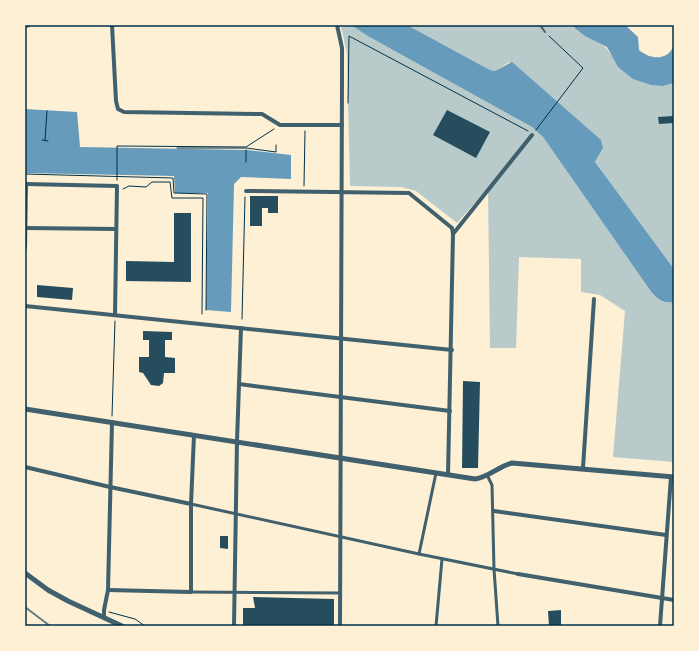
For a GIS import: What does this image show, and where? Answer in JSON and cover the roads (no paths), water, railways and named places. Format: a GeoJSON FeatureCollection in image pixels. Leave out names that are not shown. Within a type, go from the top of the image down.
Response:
{"type":"FeatureCollection","features":[{"type":"Feature","properties":{"kind":"street"},"geometry":{"type":"LineString","coordinates":[[25,26],[29,25]]}},
{"type":"Feature","properties":{"kind":"street"},"geometry":{"type":"LineString","coordinates":[[112,25],[116,101],[118,109],[124,112],[262,114],[280,125],[342,125]]}},
{"type":"Feature","properties":{"kind":"street"},"geometry":{"type":"LineString","coordinates":[[338,25],[342,48],[340,626]]}},
{"type":"Feature","properties":{"kind":"street"},"geometry":{"type":"LineString","coordinates":[[454,234],[532,134]]}},
{"type":"Feature","properties":{"kind":"street"},"geometry":{"type":"LineString","coordinates":[[25,248],[26,184],[117,188],[115,315]]}},
{"type":"Feature","properties":{"kind":"street"},"geometry":{"type":"LineString","coordinates":[[246,191],[409,193],[448,224],[454,234],[448,475]]}},
{"type":"Feature","properties":{"kind":"street"},"geometry":{"type":"LineString","coordinates":[[25,228],[116,230]]}},
{"type":"Feature","properties":{"kind":"street"},"geometry":{"type":"LineString","coordinates":[[583,468],[594,299]]}},
{"type":"Feature","properties":{"kind":"street"},"geometry":{"type":"LineString","coordinates":[[25,306],[452,350]]}},
{"type":"Feature","properties":{"kind":"street"},"geometry":{"type":"LineString","coordinates":[[234,626],[237,441],[241,328]]}},
{"type":"Feature","properties":{"kind":"street"},"geometry":{"type":"LineString","coordinates":[[239,384],[450,411]]}},
{"type":"Feature","properties":{"kind":"street"},"geometry":{"type":"LineString","coordinates":[[25,409],[475,479],[487,475],[504,465],[512,463],[583,468],[672,477],[666,535],[660,626]]}},
{"type":"Feature","properties":{"kind":"street"},"geometry":{"type":"LineString","coordinates":[[104,617],[108,590],[112,422]]}},
{"type":"Feature","properties":{"kind":"street"},"geometry":{"type":"LineString","coordinates":[[192,592],[191,504],[194,435]]}},
{"type":"Feature","properties":{"kind":"street"},"geometry":{"type":"LineString","coordinates":[[25,467],[110,487],[236,513],[341,538],[442,559],[518,574],[674,600]]}},
{"type":"Feature","properties":{"kind":"street"},"geometry":{"type":"LineString","coordinates":[[419,554],[436,473]]}},
{"type":"Feature","properties":{"kind":"street"},"geometry":{"type":"LineString","coordinates":[[487,475],[492,484],[494,511],[494,569],[498,626]]}},
{"type":"Feature","properties":{"kind":"street"},"geometry":{"type":"LineString","coordinates":[[494,511],[666,535]]}},
{"type":"Feature","properties":{"kind":"street"},"geometry":{"type":"LineString","coordinates":[[436,626],[442,559]]}},
{"type":"Feature","properties":{"kind":"street"},"geometry":{"type":"LineString","coordinates":[[25,572],[48,590],[122,626]]}},
{"type":"Feature","properties":{"kind":"street"},"geometry":{"type":"LineString","coordinates":[[108,590],[235,593],[340,593]]}},
{"type":"Feature","properties":{"kind":"lane"},"geometry":{"type":"LineString","coordinates":[[540,25],[545,32]]}},
{"type":"Feature","properties":{"kind":"water"},"geometry":{"type":"Polygon","coordinates":[[[351,25],[407,25],[490,70],[495,71],[512,62],[601,140],[603,148],[595,162],[674,269],[674,302],[662,301],[652,293],[543,137],[532,127],[368,36],[351,25]]]}},
{"type":"Feature","properties":{"kind":"water"},"geometry":{"type":"Polygon","coordinates":[[[571,25],[625,25],[638,37],[639,50],[649,56],[654,57],[668,54],[674,45],[674,83],[663,86],[651,85],[633,79],[618,67],[607,47],[585,36],[571,25]]]}},
{"type":"Feature","properties":{"kind":"water"},"geometry":{"type":"Polygon","coordinates":[[[25,109],[77,112],[80,147],[248,150],[291,155],[291,179],[241,177],[234,184],[231,312],[206,310],[208,193],[175,193],[174,176],[25,173],[25,109]]]}},
{"type":"Feature","properties":{"kind":"railway"},"geometry":{"type":"LineString","coordinates":[[25,607],[50,626]]}}]}
